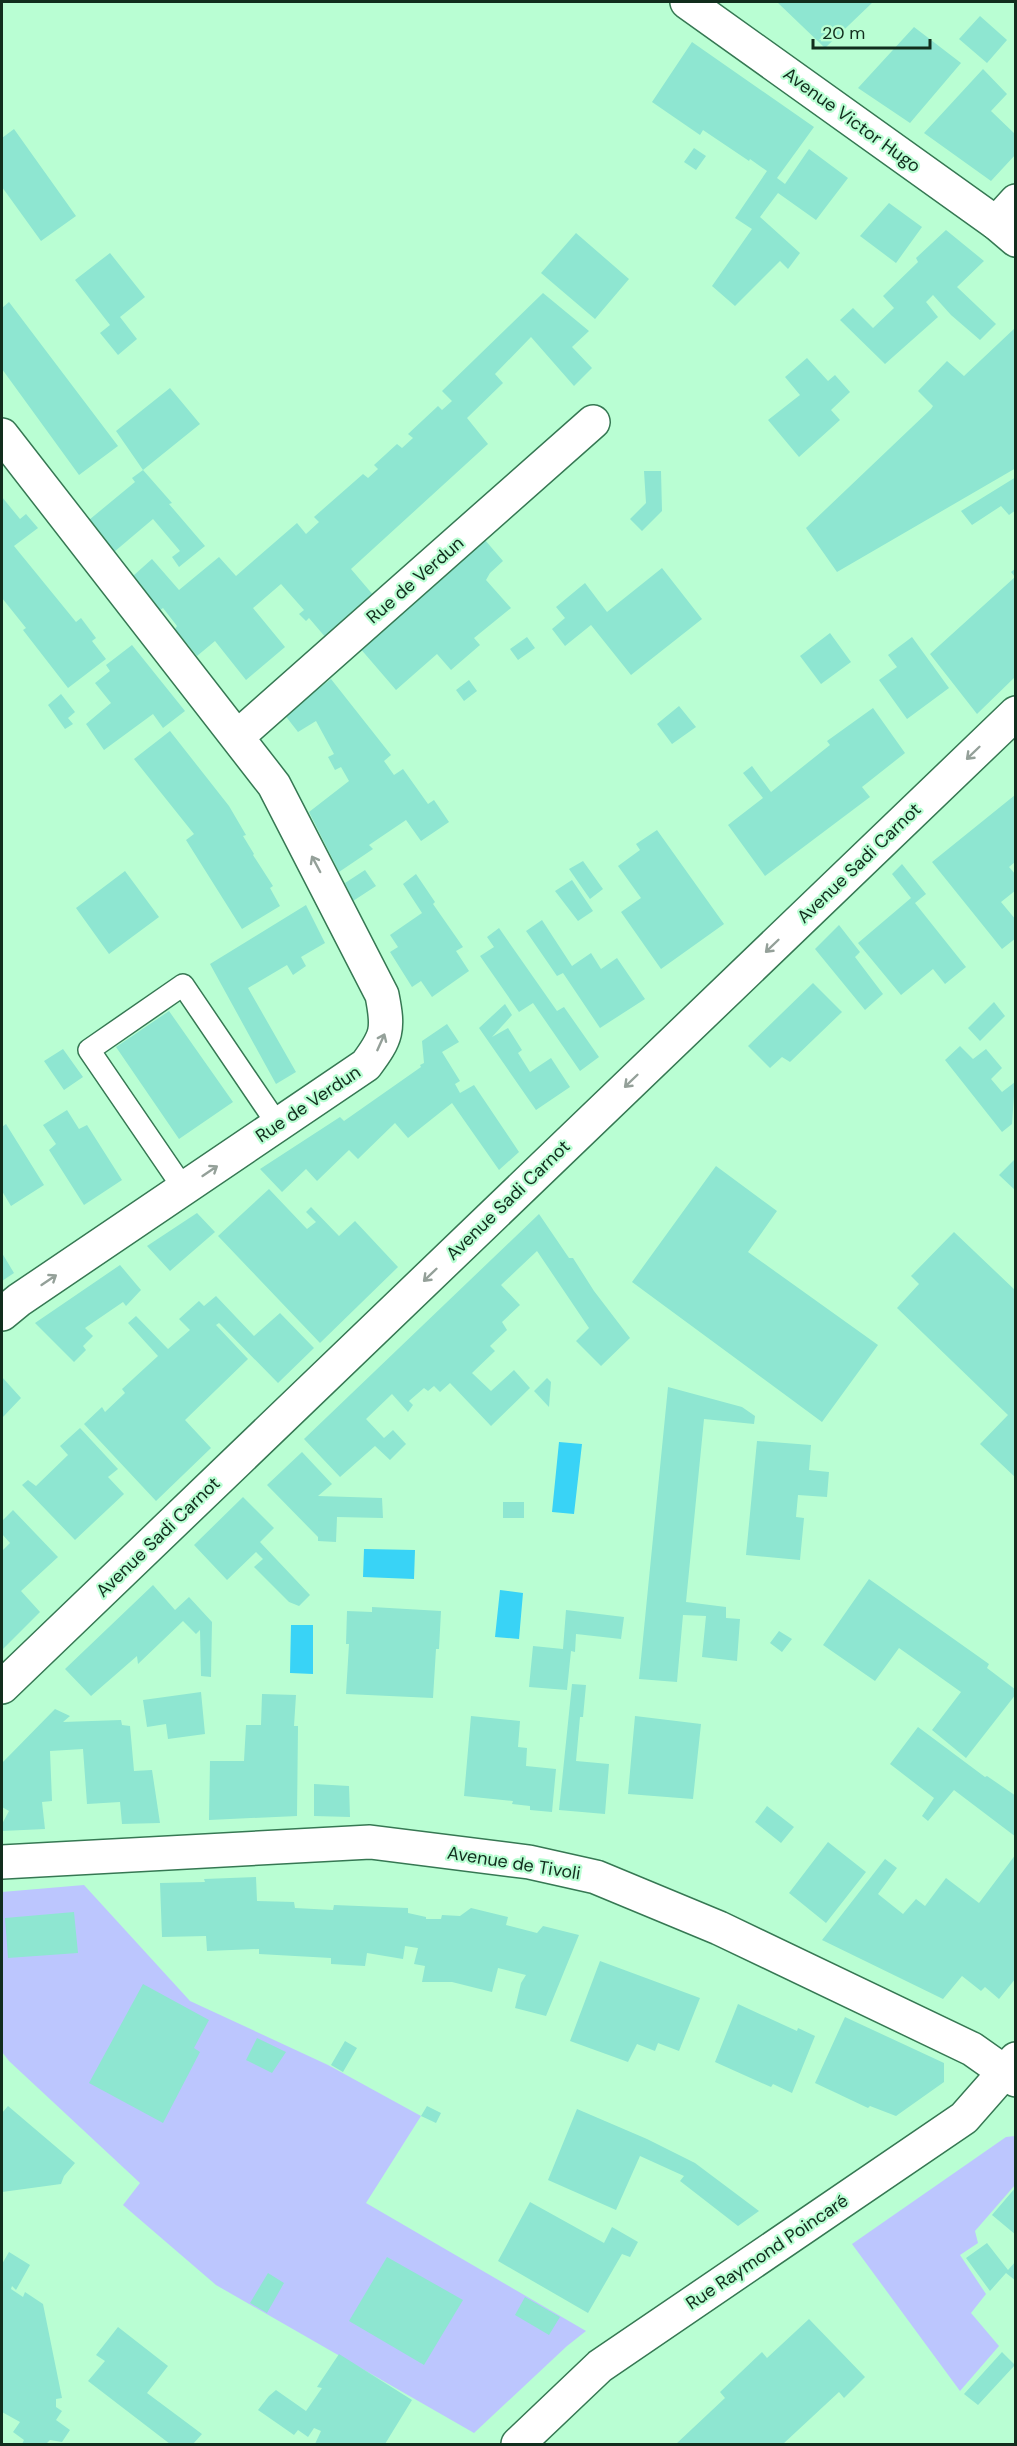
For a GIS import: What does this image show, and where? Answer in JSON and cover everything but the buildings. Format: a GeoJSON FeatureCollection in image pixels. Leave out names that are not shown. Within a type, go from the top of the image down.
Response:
{"type":"FeatureCollection","features":[{"type":"Feature","properties":{"kind":"street","name":"Avenue Victor Hugo"},"geometry":{"type":"LineString","coordinates":[[687,2],[1009,221]]}},
{"type":"Feature","properties":{"kind":"street","name":"Rue de Verdun"},"geometry":{"type":"LineString","coordinates":[[237,737],[593,422]]}},
{"type":"Feature","properties":{"kind":"street","name":"Rue de Verdun"},"geometry":{"type":"LineString","coordinates":[[2,435],[274,785],[381,995],[387,1022],[382,1044],[366,1065],[2,1314]]}},
{"type":"Feature","properties":{"kind":"street","name":"Avenue Sadi Carnot"},"geometry":{"type":"LineString","coordinates":[[2,1687],[1016,713]]}},
{"type":"Feature","properties":{"kind":"street","name":"Avenue de Tivoli"},"geometry":{"type":"LineString","coordinates":[[2,1862],[370,1842],[529,1862],[596,1877],[718,1928],[1012,2070]]}},
{"type":"Feature","properties":{"kind":"street","name":"Rue Raymond Poincaré"},"geometry":{"type":"LineString","coordinates":[[518,2445],[600,2366],[964,2118],[1012,2070]]}},
{"type":"Feature","properties":{"kind":"lane"},"geometry":{"type":"LineString","coordinates":[[184,1189],[89,1050],[183,986],[278,1125]]}},
{"type":"Feature","properties":{"kind":"shaded area"},"geometry":{"type":"Polygon","coordinates":[[[559,1442],[582,1444],[574,1514],[552,1512],[559,1442]]]}},
{"type":"Feature","properties":{"kind":"shaded area"},"geometry":{"type":"Polygon","coordinates":[[[364,1549],[415,1550],[414,1579],[363,1577],[364,1549]]]}},
{"type":"Feature","properties":{"kind":"shaded area"},"geometry":{"type":"Polygon","coordinates":[[[500,1590],[523,1593],[519,1639],[495,1637],[500,1590]]]}},
{"type":"Feature","properties":{"kind":"shaded area"},"geometry":{"type":"Polygon","coordinates":[[[291,1625],[313,1625],[313,1674],[290,1673],[291,1625]]]}},
{"type":"Feature","properties":{"kind":"shaded area"},"geometry":{"type":"Polygon","coordinates":[[[84,1885],[190,2001],[328,2065],[421,2116],[366,2203],[586,2331],[474,2433],[216,2285],[123,2205],[140,2183],[2,2052],[2,1892],[84,1885]]]}},
{"type":"Feature","properties":{"kind":"shaded area"},"geometry":{"type":"Polygon","coordinates":[[[1015,2136],[1015,2185],[975,2231],[978,2243],[960,2255],[986,2294],[971,2313],[999,2346],[960,2391],[852,2244],[1006,2137],[1015,2136]]]}}]}
